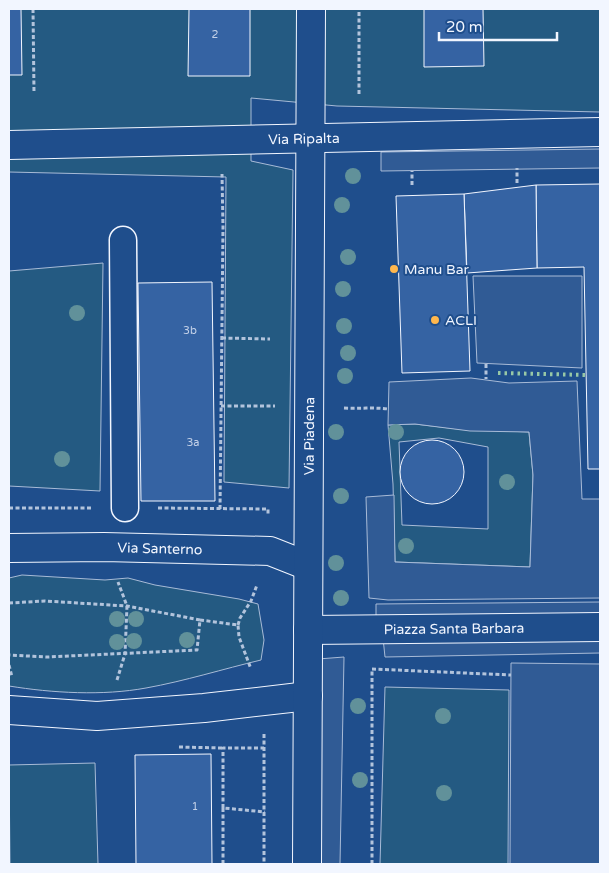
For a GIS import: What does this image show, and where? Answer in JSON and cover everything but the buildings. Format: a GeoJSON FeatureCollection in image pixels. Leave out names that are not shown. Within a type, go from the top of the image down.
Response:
{"type":"FeatureCollection","features":[{"type":"Feature","properties":{"kind":"street","name":"Via Piadena"},"geometry":{"type":"LineString","coordinates":[[307,864],[311,9]]}},
{"type":"Feature","properties":{"kind":"street","name":"Via Ripalta"},"geometry":{"type":"LineString","coordinates":[[9,145],[311,138],[410,138],[600,132]]}},
{"type":"Feature","properties":{"kind":"street"},"geometry":{"type":"LineString","coordinates":[[123,240],[125,508]]}},
{"type":"Feature","properties":{"kind":"street","name":"Via Santerno"},"geometry":{"type":"LineString","coordinates":[[9,548],[104,546],[270,551],[308,566]]}},
{"type":"Feature","properties":{"kind":"street","name":"Piazza Santa Barbara"},"geometry":{"type":"LineString","coordinates":[[308,630],[600,628]]}},
{"type":"Feature","properties":{"kind":"street"},"geometry":{"type":"LineString","coordinates":[[9,710],[97,716],[204,708],[308,696]]}},
{"type":"Feature","properties":{"kind":"path"},"geometry":{"type":"LineString","coordinates":[[33,9],[34,93]]}},
{"type":"Feature","properties":{"kind":"path"},"geometry":{"type":"LineString","coordinates":[[359,9],[359,94]]}},
{"type":"Feature","properties":{"kind":"path"},"geometry":{"type":"LineString","coordinates":[[220,509],[223,227],[221,141]]}},
{"type":"Feature","properties":{"kind":"path"},"geometry":{"type":"LineString","coordinates":[[222,338],[270,339]]}},
{"type":"Feature","properties":{"kind":"path"},"geometry":{"type":"LineString","coordinates":[[486,364],[486,379]]}},
{"type":"Feature","properties":{"kind":"path"},"geometry":{"type":"LineString","coordinates":[[104,546],[127,606],[126,654]]}},
{"type":"Feature","properties":{"kind":"path"},"geometry":{"type":"LineString","coordinates":[[9,603],[46,601],[127,606],[200,620],[238,624],[239,637],[265,701],[264,864]]}},
{"type":"Feature","properties":{"kind":"path"},"geometry":{"type":"LineString","coordinates":[[9,656],[47,657],[197,650],[200,620]]}},
{"type":"Feature","properties":{"kind":"path"},"geometry":{"type":"LineString","coordinates":[[372,864],[372,669],[511,675]]}},
{"type":"Feature","properties":{"kind":"path"},"geometry":{"type":"LineString","coordinates":[[223,864],[223,748],[264,748]]}},
{"type":"Feature","properties":{"kind":"path"},"geometry":{"type":"LineString","coordinates":[[223,808],[265,812]]}},
{"type":"Feature","properties":{"kind":"shaded area"},"geometry":{"type":"Polygon","coordinates":[[[9,9],[600,9],[600,112],[337,106],[251,98],[251,161],[293,170],[289,488],[224,482],[226,177],[9,172],[9,9]]]}},
{"type":"Feature","properties":{"kind":"shaded area"},"geometry":{"type":"Polygon","coordinates":[[[600,149],[600,168],[381,171],[381,152],[600,149]]]}},
{"type":"Feature","properties":{"kind":"shaded area"},"geometry":{"type":"Polygon","coordinates":[[[103,263],[100,491],[9,486],[9,271],[103,263]]]}},
{"type":"Feature","properties":{"kind":"shaded area"},"geometry":{"type":"Polygon","coordinates":[[[473,276],[582,276],[582,368],[477,363],[473,276]]]}},
{"type":"Feature","properties":{"kind":"shaded area"},"geometry":{"type":"Polygon","coordinates":[[[471,378],[509,383],[577,381],[582,499],[600,499],[600,598],[388,600],[369,598],[366,497],[394,495],[395,562],[530,567],[533,475],[529,432],[470,431],[415,424],[388,425],[389,382],[471,378]]]}},
{"type":"Feature","properties":{"kind":"shaded area"},"geometry":{"type":"Polygon","coordinates":[[[415,424],[458,429],[529,432],[533,475],[530,567],[395,562],[393,484],[388,425],[415,424]],[[439,438],[399,442],[402,525],[488,529],[488,447],[439,438]]]}},
{"type":"Feature","properties":{"kind":"shaded area"},"geometry":{"type":"Polygon","coordinates":[[[22,575],[105,580],[128,578],[155,585],[258,604],[264,640],[261,660],[175,682],[112,692],[78,693],[9,686],[9,578],[22,575]]]}},
{"type":"Feature","properties":{"kind":"shaded area"},"geometry":{"type":"Polygon","coordinates":[[[600,602],[600,619],[376,622],[376,604],[600,602]]]}},
{"type":"Feature","properties":{"kind":"shaded area"},"geometry":{"type":"Polygon","coordinates":[[[600,634],[600,653],[385,657],[383,638],[600,634]]]}},
{"type":"Feature","properties":{"kind":"shaded area"},"geometry":{"type":"Polygon","coordinates":[[[344,657],[340,864],[320,864],[318,659],[344,657]]]}},
{"type":"Feature","properties":{"kind":"shaded area"},"geometry":{"type":"Polygon","coordinates":[[[511,663],[600,664],[600,864],[510,864],[511,663]]]}},
{"type":"Feature","properties":{"kind":"shaded area"},"geometry":{"type":"Polygon","coordinates":[[[385,687],[509,690],[508,864],[380,864],[385,687]]]}},
{"type":"Feature","properties":{"kind":"shaded area"},"geometry":{"type":"Polygon","coordinates":[[[95,763],[98,864],[10,864],[9,765],[95,763]]]}},
{"type":"Feature","properties":{"kind":"hedge"},"geometry":{"type":"LineString","coordinates":[[498,373],[587,375]]}},
{"type":"Feature","properties":{"kind":"place","name":"Manu Bar"},"geometry":{"type":"Point","coordinates":[394,269]}},
{"type":"Feature","properties":{"kind":"place","name":"ACLI"},"geometry":{"type":"Point","coordinates":[435,320]}}]}
